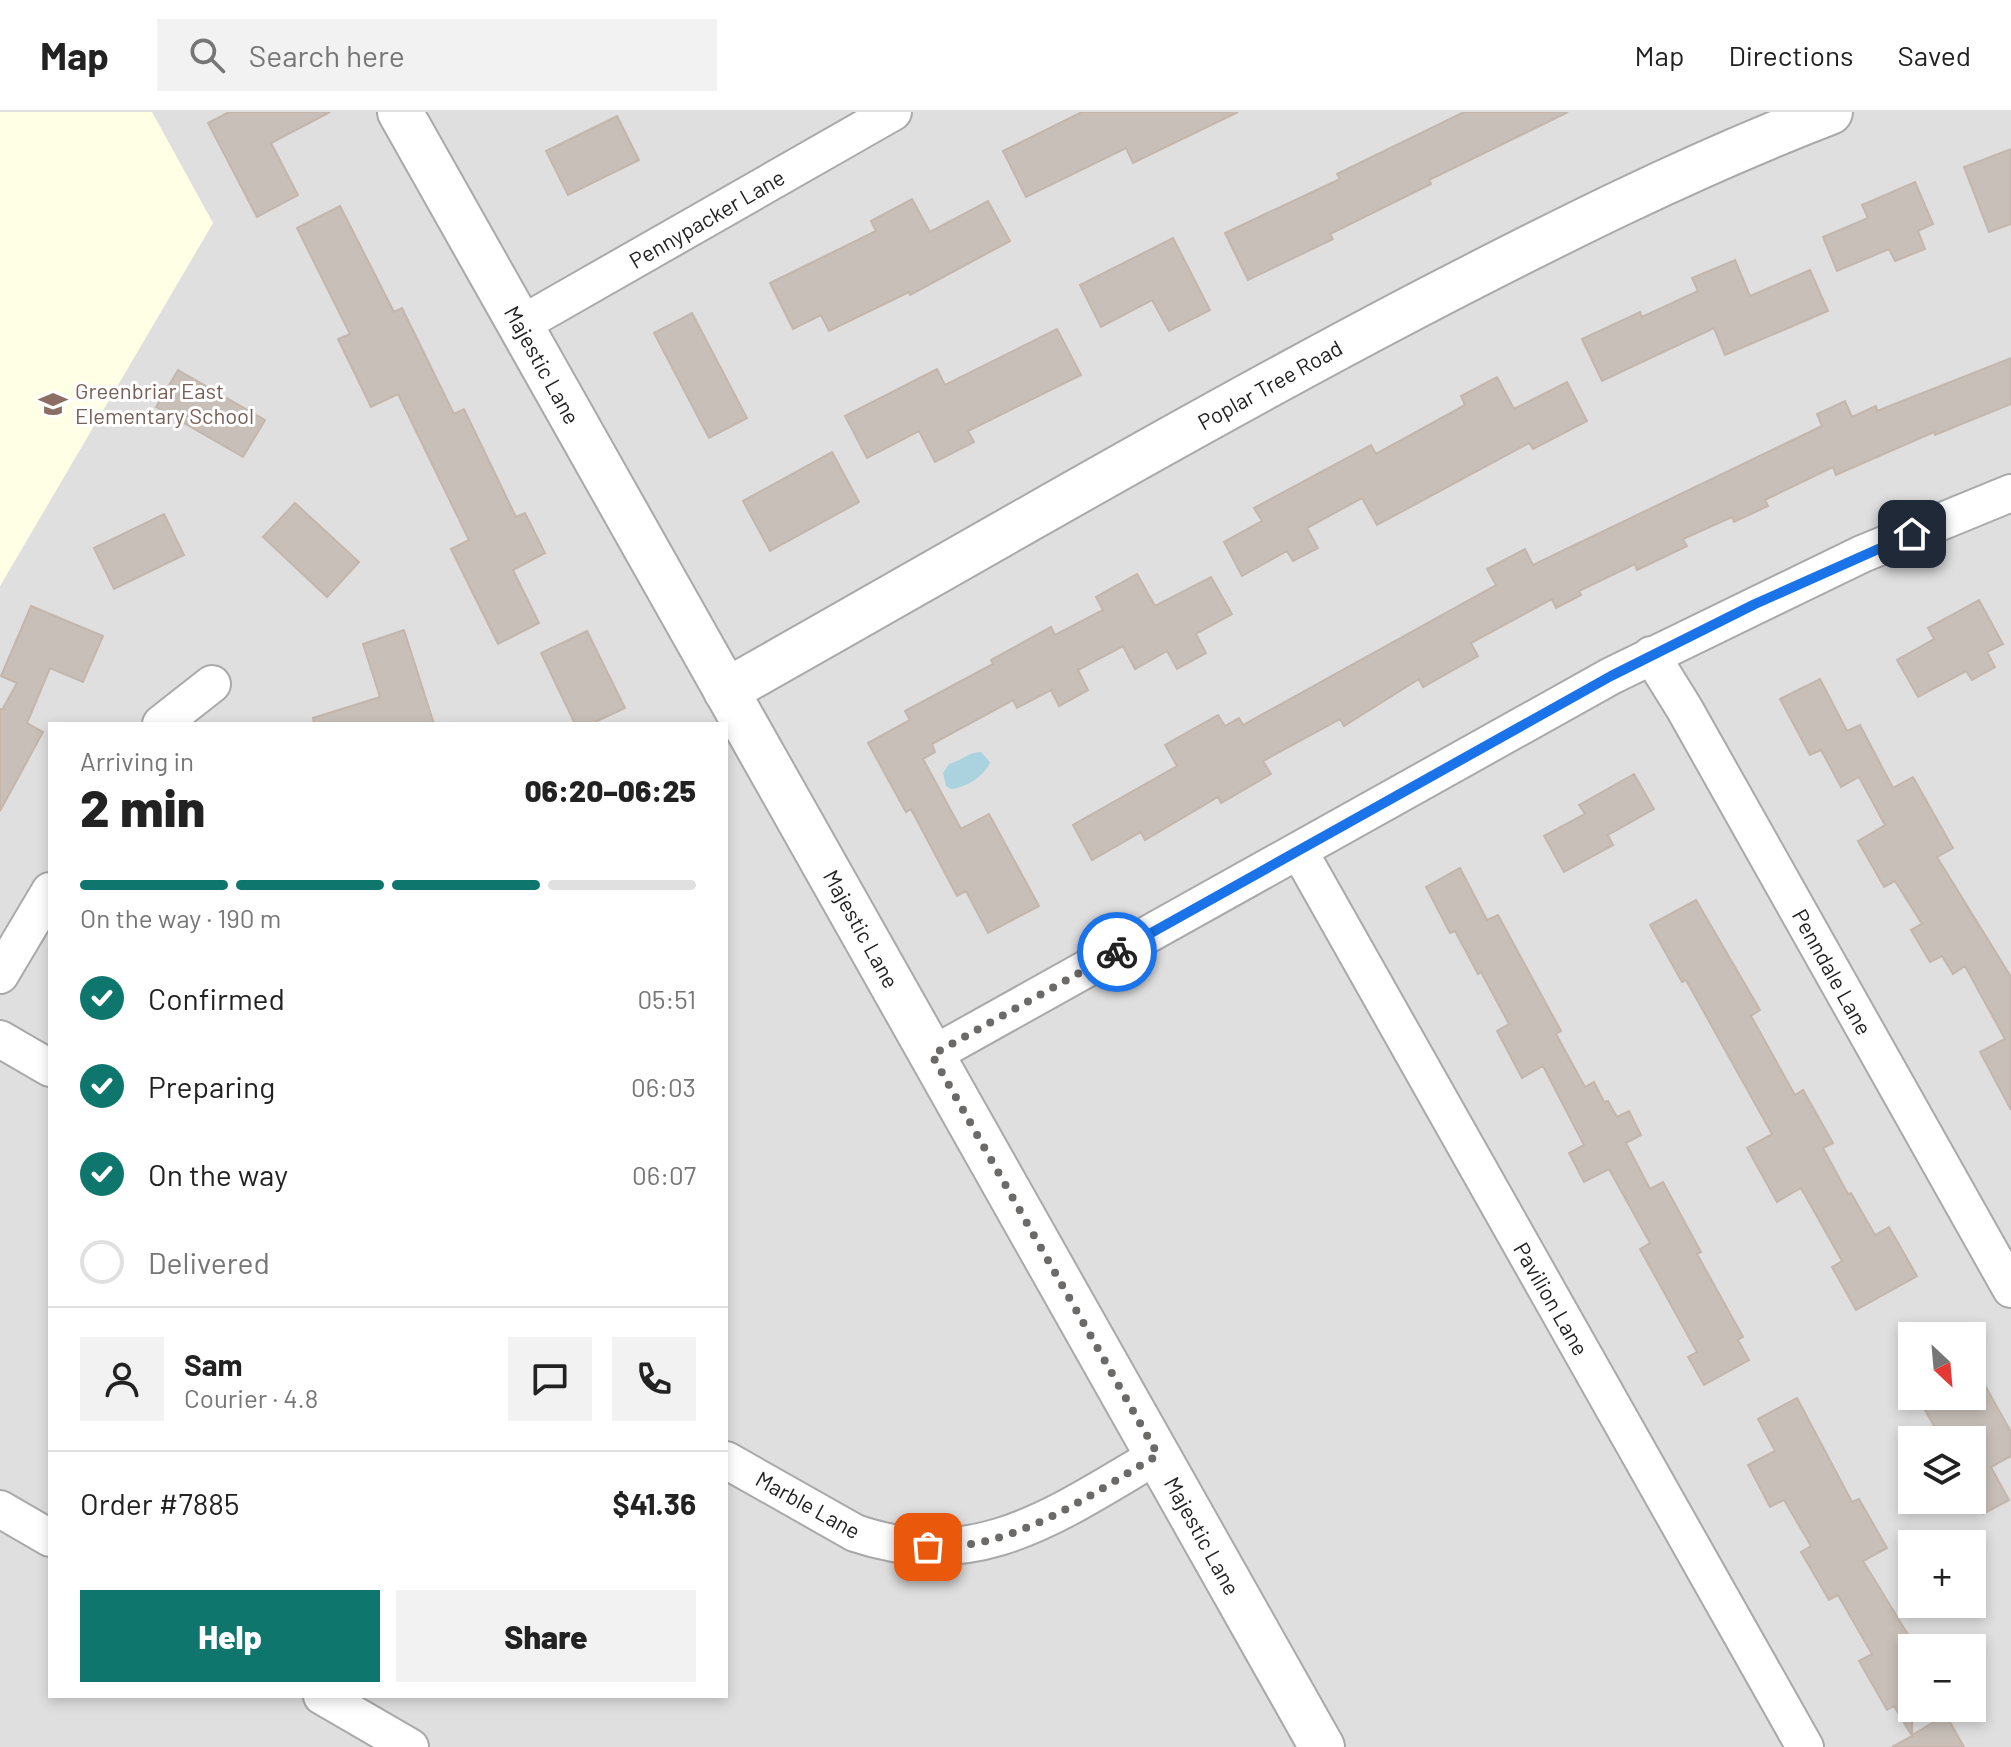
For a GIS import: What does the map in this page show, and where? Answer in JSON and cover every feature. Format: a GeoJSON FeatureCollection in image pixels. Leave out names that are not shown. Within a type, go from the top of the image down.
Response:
{"type":"FeatureCollection","features":[{"type":"Feature","properties":{"kind":"street","name":"Majestic Lane"},"geometry":{"type":"LineString","coordinates":[[400,112],[1322,1747]]}},
{"type":"Feature","properties":{"kind":"street","name":"Poplar Tree Road"},"geometry":{"type":"LineString","coordinates":[[726,691],[1339,347],[1547,238],[1690,171],[1830,112]]}},
{"type":"Feature","properties":{"kind":"street","name":"Pennypacker Lane"},"geometry":{"type":"LineString","coordinates":[[520,325],[887,113]]}},
{"type":"Feature","properties":{"kind":"street"},"geometry":{"type":"LineString","coordinates":[[932,1055],[1651,655],[1862,554],[2011,493]]}},
{"type":"Feature","properties":{"kind":"street","name":"Penndale Lane"},"geometry":{"type":"LineString","coordinates":[[1651,655],[1684,708],[2011,1289]]}},
{"type":"Feature","properties":{"kind":"street"},"geometry":{"type":"LineString","coordinates":[[164,722],[212,684]]}},
{"type":"Feature","properties":{"kind":"street","name":"Pavilion Lane"},"geometry":{"type":"LineString","coordinates":[[1299,851],[1805,1747]]}},
{"type":"Feature","properties":{"kind":"street"},"geometry":{"type":"LineString","coordinates":[[0,975],[48,894]]}},
{"type":"Feature","properties":{"kind":"street"},"geometry":{"type":"LineString","coordinates":[[0,1039],[48,1067]]}},
{"type":"Feature","properties":{"kind":"street","name":"Marble Lane"},"geometry":{"type":"LineString","coordinates":[[728,1461],[855,1533],[878,1541],[946,1547],[982,1543],[1015,1533],[1064,1510],[1158,1455]]}},
{"type":"Feature","properties":{"kind":"street"},"geometry":{"type":"LineString","coordinates":[[0,1509],[48,1537]]}},
{"type":"Feature","properties":{"kind":"street"},"geometry":{"type":"LineString","coordinates":[[325,1698],[410,1747]]}},
{"type":"Feature","properties":{"kind":"shaded area","name":"Greenbriar East Elementary School"},"geometry":{"type":"Polygon","coordinates":[[[0,112],[152,112],[213,223],[0,586],[0,112]]]}},
{"type":"Feature","properties":{"kind":"shaded area"},"geometry":{"type":"Polygon","coordinates":[[[141,112],[2011,112],[2011,1747],[0,1747],[0,586],[213,223],[141,112]]]}},
{"type":"Feature","properties":{"kind":"water"},"geometry":{"type":"Polygon","coordinates":[[[981,752],[990,762],[984,772],[962,787],[951,789],[946,786],[943,773],[949,764],[981,752]]]}},
{"type":"Feature","properties":{"kind":"building"},"geometry":{"type":"Polygon","coordinates":[[[229,112],[330,112],[271,143],[298,195],[257,217],[208,123],[229,112]]]}},
{"type":"Feature","properties":{"kind":"building"},"geometry":{"type":"Polygon","coordinates":[[[1082,112],[1238,112],[1133,163],[1126,148],[1026,197],[1003,151],[1082,112]]]}},
{"type":"Feature","properties":{"kind":"building"},"geometry":{"type":"Polygon","coordinates":[[[1464,112],[1568,112],[1429,180],[1431,184],[1330,234],[1333,239],[1248,280],[1225,233],[1340,179],[1337,174],[1464,112]]]}},
{"type":"Feature","properties":{"kind":"building"},"geometry":{"type":"Polygon","coordinates":[[[617,116],[639,160],[568,195],[546,151],[617,116]]]}},
{"type":"Feature","properties":{"kind":"building"},"geometry":{"type":"Polygon","coordinates":[[[2011,149],[2011,224],[1989,232],[1964,167],[2011,149]]]}},
{"type":"Feature","properties":{"kind":"building"},"geometry":{"type":"Polygon","coordinates":[[[1915,182],[1933,224],[1918,231],[1925,249],[1895,261],[1889,249],[1837,271],[1823,237],[1868,218],[1862,205],[1915,182]]]}},
{"type":"Feature","properties":{"kind":"building"},"geometry":{"type":"Polygon","coordinates":[[[912,199],[930,232],[988,201],[1010,241],[910,295],[909,292],[829,331],[821,315],[793,329],[770,283],[876,231],[871,221],[912,199]]]}},
{"type":"Feature","properties":{"kind":"building"},"geometry":{"type":"Polygon","coordinates":[[[340,206],[394,312],[402,308],[454,414],[464,409],[516,517],[525,513],[545,553],[513,570],[539,623],[498,644],[451,549],[469,540],[398,394],[371,407],[338,339],[350,334],[297,228],[340,206]]]}},
{"type":"Feature","properties":{"kind":"building"},"geometry":{"type":"Polygon","coordinates":[[[1173,238],[1210,310],[1169,331],[1152,300],[1101,327],[1080,285],[1173,238]]]}},
{"type":"Feature","properties":{"kind":"building"},"geometry":{"type":"Polygon","coordinates":[[[1735,260],[1750,296],[1810,270],[1828,311],[1725,355],[1714,328],[1602,381],[1582,339],[1640,312],[1642,317],[1698,291],[1692,278],[1735,260]]]}},
{"type":"Feature","properties":{"kind":"building"},"geometry":{"type":"Polygon","coordinates":[[[692,313],[747,418],[709,438],[654,333],[692,313]]]}},
{"type":"Feature","properties":{"kind":"building"},"geometry":{"type":"Polygon","coordinates":[[[1057,329],[1081,375],[968,431],[974,442],[935,462],[919,431],[867,458],[845,416],[937,369],[945,385],[1057,329]]]}},
{"type":"Feature","properties":{"kind":"building"},"geometry":{"type":"Polygon","coordinates":[[[2011,358],[2011,404],[1935,435],[1934,432],[1836,475],[1833,467],[1765,500],[1768,506],[1734,522],[1732,517],[1683,539],[1687,546],[1637,570],[1635,564],[1579,591],[1581,595],[1556,608],[1552,599],[1471,643],[1478,656],[1423,687],[1419,679],[1344,726],[1340,719],[1263,761],[1271,774],[1221,803],[1218,797],[1145,840],[1141,832],[1092,860],[1073,825],[1177,766],[1165,745],[1218,715],[1225,726],[1239,718],[1243,725],[1496,585],[1487,569],[1525,549],[1533,565],[1822,426],[1817,414],[1845,401],[1852,417],[1876,406],[1877,411],[2011,358]]]}},
{"type":"Feature","properties":{"kind":"building"},"geometry":{"type":"Polygon","coordinates":[[[178,370],[265,420],[243,457],[156,407],[178,370]]]}},
{"type":"Feature","properties":{"kind":"building"},"geometry":{"type":"Polygon","coordinates":[[[1497,377],[1514,409],[1567,382],[1587,421],[1533,449],[1529,443],[1377,525],[1362,498],[1307,528],[1318,548],[1293,561],[1287,551],[1242,576],[1224,542],[1262,521],[1254,508],[1371,445],[1376,454],[1465,405],[1461,396],[1497,377]]]}},
{"type":"Feature","properties":{"kind":"building"},"geometry":{"type":"Polygon","coordinates":[[[832,452],[859,502],[770,551],[743,501],[832,452]]]}},
{"type":"Feature","properties":{"kind":"building"},"geometry":{"type":"Polygon","coordinates":[[[295,503],[359,562],[327,597],[263,537],[295,503]]]}},
{"type":"Feature","properties":{"kind":"building"},"geometry":{"type":"Polygon","coordinates":[[[164,514],[184,555],[114,589],[94,548],[164,514]]]}},
{"type":"Feature","properties":{"kind":"building"},"geometry":{"type":"Polygon","coordinates":[[[1137,574],[1155,606],[1211,577],[1232,614],[1196,634],[1206,653],[1177,669],[1167,651],[1135,669],[1123,646],[1078,670],[1088,690],[1059,706],[1051,690],[1017,708],[1013,700],[932,744],[935,752],[923,759],[961,829],[989,814],[1039,906],[988,933],[966,891],[957,896],[911,809],[906,812],[868,743],[910,720],[905,711],[993,664],[991,660],[1051,627],[1055,635],[1103,610],[1096,597],[1137,574]]]}},
{"type":"Feature","properties":{"kind":"building"},"geometry":{"type":"Polygon","coordinates":[[[1979,600],[2003,644],[1987,652],[1995,667],[1972,680],[1966,671],[1918,697],[1897,660],[1934,639],[1928,628],[1979,600]]]}},
{"type":"Feature","properties":{"kind":"building"},"geometry":{"type":"Polygon","coordinates":[[[31,606],[103,636],[83,682],[50,668],[27,723],[43,732],[0,811],[0,709],[17,683],[1,676],[31,606]]]}},
{"type":"Feature","properties":{"kind":"building"},"geometry":{"type":"Polygon","coordinates":[[[404,630],[433,722],[314,722],[313,718],[380,697],[363,644],[404,630]]]}},
{"type":"Feature","properties":{"kind":"building"},"geometry":{"type":"Polygon","coordinates":[[[587,631],[625,708],[595,722],[574,722],[541,653],[587,631]]]}},
{"type":"Feature","properties":{"kind":"building"},"geometry":{"type":"Polygon","coordinates":[[[1820,679],[1847,731],[1860,725],[1893,788],[1913,777],[1953,848],[1937,857],[2011,977],[2011,1110],[1980,1052],[2005,1039],[1965,966],[1953,974],[1942,956],[1930,962],[1911,930],[1922,924],[1895,881],[1884,887],[1858,841],[1885,825],[1859,777],[1841,787],[1821,750],[1810,755],[1780,699],[1820,679]]]}},
{"type":"Feature","properties":{"kind":"building"},"geometry":{"type":"Polygon","coordinates":[[[1634,774],[1654,809],[1608,835],[1613,845],[1564,872],[1544,836],[1585,814],[1579,805],[1634,774]]]}},
{"type":"Feature","properties":{"kind":"building"},"geometry":{"type":"Polygon","coordinates":[[[1460,868],[1487,920],[1498,915],[1561,1031],[1556,1034],[1585,1087],[1594,1082],[1604,1102],[1608,1101],[1617,1117],[1629,1111],[1641,1135],[1626,1143],[1650,1189],[1663,1182],[1701,1252],[1697,1254],[1743,1337],[1738,1340],[1749,1360],[1704,1385],[1688,1357],[1697,1352],[1640,1249],[1650,1243],[1609,1169],[1584,1182],[1569,1153],[1584,1145],[1543,1066],[1522,1078],[1497,1031],[1509,1024],[1455,931],[1450,933],[1426,887],[1460,868]]]}},
{"type":"Feature","properties":{"kind":"building"},"geometry":{"type":"Polygon","coordinates":[[[1696,900],[1760,1010],[1751,1016],[1795,1095],[1803,1090],[1833,1143],[1823,1148],[1848,1194],[1851,1193],[1875,1235],[1889,1227],[1917,1276],[1856,1310],[1832,1267],[1842,1261],[1801,1188],[1777,1202],[1747,1148],[1772,1134],[1686,980],[1682,982],[1650,925],[1696,900]]]}},
{"type":"Feature","properties":{"kind":"building"},"geometry":{"type":"Polygon","coordinates":[[[1986,1387],[2011,1432],[2011,1456],[1991,1467],[2009,1500],[1986,1512],[1986,1426],[1934,1426],[1925,1410],[1986,1410],[1986,1387]]]}},
{"type":"Feature","properties":{"kind":"building"},"geometry":{"type":"Polygon","coordinates":[[[1797,1398],[1852,1502],[1859,1499],[1887,1548],[1863,1561],[1908,1634],[1898,1634],[1898,1713],[1894,1706],[1887,1710],[1859,1661],[1872,1654],[1838,1595],[1829,1600],[1801,1552],[1811,1546],[1784,1500],[1770,1507],[1748,1465],[1775,1451],[1758,1419],[1797,1398]]]}},
{"type":"Feature","properties":{"kind":"building"},"geometry":{"type":"Polygon","coordinates":[[[1904,1722],[1912,1722],[1912,1735],[1934,1722],[1950,1722],[1964,1747],[1892,1747],[1912,1736],[1904,1722]]]}},
{"type":"Feature","properties":{"kind":"way so far"},"geometry":{"type":"LineString","coordinates":[[928,1547],[982,1543],[1015,1533],[1064,1510],[1158,1455],[932,1055],[1117,952]]}},
{"type":"Feature","properties":{"kind":"place","name":"Greenbriar East Elementary School"},"geometry":{"type":"Point","coordinates":[53,404]}},
{"type":"Feature","properties":{"kind":"route"},"geometry":{"type":"LineString","coordinates":[[1117,952],[1611,676],[1755,604],[1912,534]]}}]}
